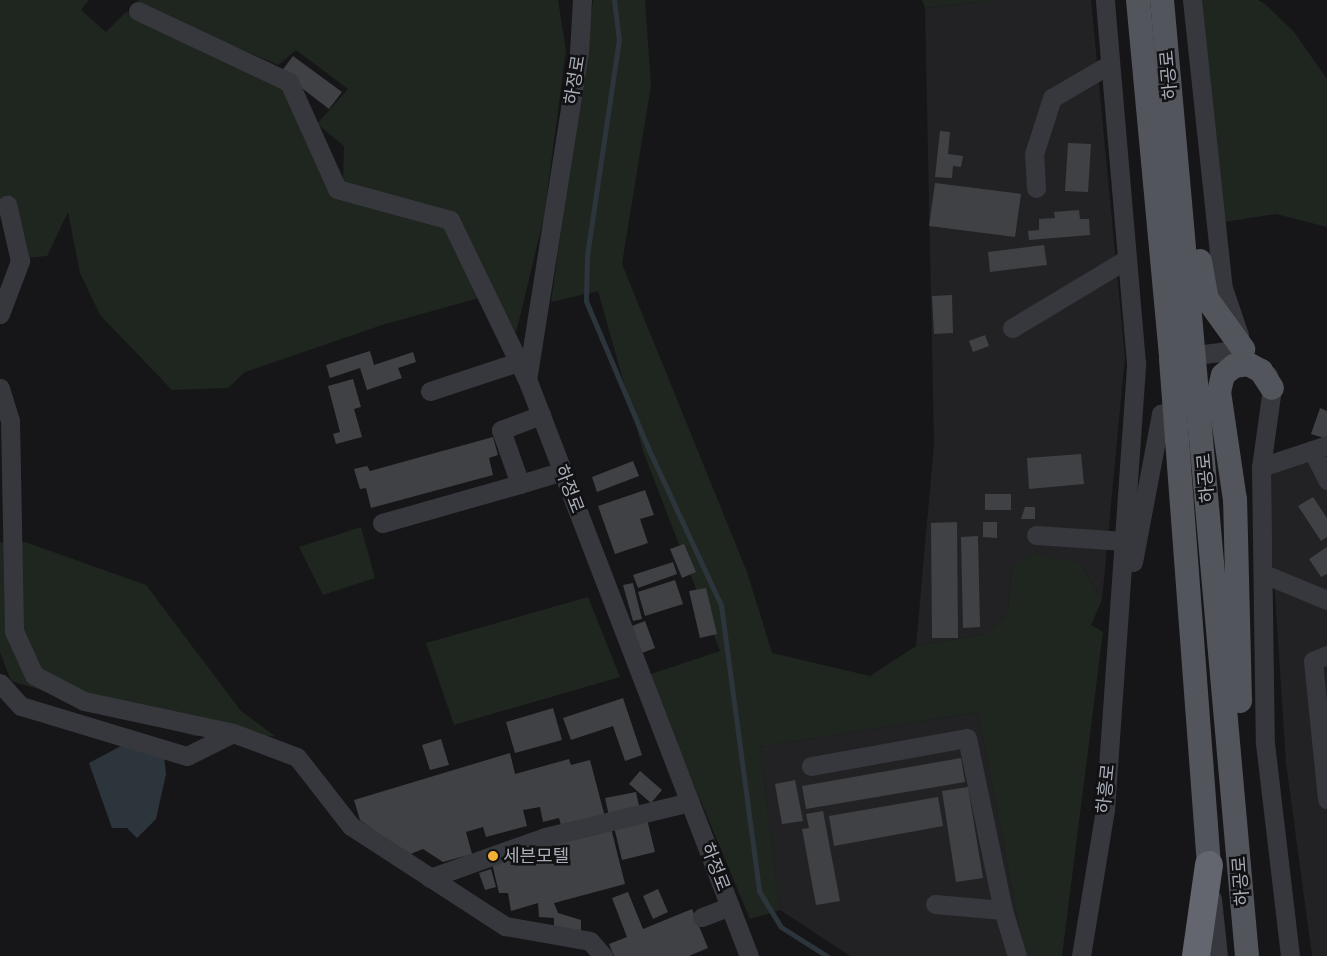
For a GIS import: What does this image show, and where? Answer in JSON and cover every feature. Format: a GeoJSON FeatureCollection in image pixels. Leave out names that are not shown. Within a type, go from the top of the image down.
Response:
{"type":"FeatureCollection","features":[{"type":"Feature","properties":{"kind":"highway"},"geometry":{"type":"LineString","coordinates":[[1196,956],[1209,865]]}},
{"type":"Feature","properties":{"kind":"main road","name":"하공로"},"geometry":{"type":"LineString","coordinates":[[1138,0],[1171,359],[1209,865]]}},
{"type":"Feature","properties":{"kind":"main road","name":"하공로"},"geometry":{"type":"LineString","coordinates":[[1162,0],[1195,354],[1247,956]]}},
{"type":"Feature","properties":{"kind":"main road"},"geometry":{"type":"LineString","coordinates":[[1174,123],[1207,298],[1244,349]]}},
{"type":"Feature","properties":{"kind":"main road"},"geometry":{"type":"LineString","coordinates":[[1239,861],[1240,589],[1235,500],[1219,392],[1223,375],[1234,366],[1248,364],[1261,371],[1272,388]]}},
{"type":"Feature","properties":{"kind":"street","name":"하정로"},"geometry":{"type":"LineString","coordinates":[[582,0],[579,52],[527,379],[749,956]]}},
{"type":"Feature","properties":{"kind":"street"},"geometry":{"type":"LineString","coordinates":[[1105,0],[1136,363],[1120,622]]}},
{"type":"Feature","properties":{"kind":"street"},"geometry":{"type":"LineString","coordinates":[[1192,0],[1223,288],[1244,349],[1264,363],[1272,388],[1261,467],[1265,743],[1290,956]]}},
{"type":"Feature","properties":{"kind":"street"},"geometry":{"type":"LineString","coordinates":[[138,11],[289,82],[337,189],[450,220],[527,379]]}},
{"type":"Feature","properties":{"kind":"street"},"geometry":{"type":"LineString","coordinates":[[1036,188],[1034,154],[1052,98],[1110,64]]}},
{"type":"Feature","properties":{"kind":"street"},"geometry":{"type":"LineString","coordinates":[[0,314],[20,261],[7,204]]}},
{"type":"Feature","properties":{"kind":"street"},"geometry":{"type":"LineString","coordinates":[[1012,328],[1127,259]]}},
{"type":"Feature","properties":{"kind":"street"},"geometry":{"type":"LineString","coordinates":[[1171,359],[1195,354],[1244,349]]}},
{"type":"Feature","properties":{"kind":"street"},"geometry":{"type":"LineString","coordinates":[[430,390],[518,362]]}},
{"type":"Feature","properties":{"kind":"street"},"geometry":{"type":"LineString","coordinates":[[0,388],[10,420],[6,538],[14,631],[34,675],[84,701],[233,733],[297,756],[351,826],[430,878],[505,926],[590,941],[603,956]]}},
{"type":"Feature","properties":{"kind":"street"},"geometry":{"type":"LineString","coordinates":[[1120,622],[1162,414],[1174,412]]}},
{"type":"Feature","properties":{"kind":"street"},"geometry":{"type":"LineString","coordinates":[[520,484],[501,430],[541,415]]}},
{"type":"Feature","properties":{"kind":"street"},"geometry":{"type":"LineString","coordinates":[[1261,467],[1319,448],[1327,480]]}},
{"type":"Feature","properties":{"kind":"street"},"geometry":{"type":"LineString","coordinates":[[382,523],[563,471]]}},
{"type":"Feature","properties":{"kind":"street"},"geometry":{"type":"LineString","coordinates":[[1036,535],[1125,541]]}},
{"type":"Feature","properties":{"kind":"street"},"geometry":{"type":"LineString","coordinates":[[1264,574],[1327,600]]}},
{"type":"Feature","properties":{"kind":"street","name":"하흥로"},"geometry":{"type":"LineString","coordinates":[[1081,956],[1105,810],[1120,622]]}},
{"type":"Feature","properties":{"kind":"street"},"geometry":{"type":"LineString","coordinates":[[1327,655],[1313,661],[1327,799]]}},
{"type":"Feature","properties":{"kind":"street"},"geometry":{"type":"LineString","coordinates":[[0,683],[21,706],[187,756],[233,733]]}},
{"type":"Feature","properties":{"kind":"street"},"geometry":{"type":"LineString","coordinates":[[812,766],[967,738],[1003,910],[1017,956]]}},
{"type":"Feature","properties":{"kind":"street"},"geometry":{"type":"LineString","coordinates":[[430,878],[545,837],[690,802]]}},
{"type":"Feature","properties":{"kind":"street","name":"하공로"},"geometry":{"type":"LineString","coordinates":[[1209,865],[1218,956]]}},
{"type":"Feature","properties":{"kind":"street"},"geometry":{"type":"LineString","coordinates":[[935,904],[1003,910]]}},
{"type":"Feature","properties":{"kind":"street"},"geometry":{"type":"LineString","coordinates":[[702,917],[730,906]]}},
{"type":"Feature","properties":{"kind":"shaded area"},"geometry":{"type":"Polygon","coordinates":[[[0,0],[89,0],[81,10],[106,32],[126,12],[283,86],[330,194],[442,225],[479,298],[382,325],[245,372],[228,388],[172,390],[100,315],[80,273],[68,212],[47,256],[26,258],[19,221],[7,195],[0,203],[0,0]]]}},
{"type":"Feature","properties":{"kind":"shaded area"},"geometry":{"type":"Polygon","coordinates":[[[137,0],[558,0],[566,50],[544,217],[516,333],[450,215],[343,182],[344,146],[317,124],[348,89],[296,50],[278,65],[148,9],[137,0]]]}},
{"type":"Feature","properties":{"kind":"shaded area"},"geometry":{"type":"Polygon","coordinates":[[[593,0],[645,0],[651,85],[622,264],[747,572],[772,653],[870,676],[916,646],[986,634],[1008,613],[1012,566],[1033,553],[1080,563],[1102,600],[1091,625],[1103,632],[1062,956],[1025,956],[978,712],[760,747],[780,910],[750,919],[648,675],[720,651],[643,451],[598,291],[551,302],[593,0]]]}},
{"type":"Feature","properties":{"kind":"shaded area"},"geometry":{"type":"Polygon","coordinates":[[[922,0],[997,0],[925,8],[922,0]]]}},
{"type":"Feature","properties":{"kind":"shaded area"},"geometry":{"type":"Polygon","coordinates":[[[997,0],[1091,0],[1125,357],[1102,600],[1080,563],[1012,566],[1008,613],[986,634],[916,646],[934,444],[925,8],[997,0]]]}},
{"type":"Feature","properties":{"kind":"shaded area"},"geometry":{"type":"Polygon","coordinates":[[[1198,0],[1258,0],[1265,4],[1294,32],[1327,79],[1327,227],[1276,214],[1224,222],[1198,0]]]}},
{"type":"Feature","properties":{"kind":"shaded area"},"geometry":{"type":"Polygon","coordinates":[[[1323,453],[1327,459],[1327,956],[1312,956],[1286,763],[1267,472],[1323,453]]]}},
{"type":"Feature","properties":{"kind":"shaded area"},"geometry":{"type":"Polygon","coordinates":[[[361,527],[375,578],[323,595],[299,547],[361,527]]]}},
{"type":"Feature","properties":{"kind":"shaded area"},"geometry":{"type":"Polygon","coordinates":[[[0,542],[25,542],[146,585],[241,711],[275,736],[194,736],[11,681],[0,652],[0,542]]]}},
{"type":"Feature","properties":{"kind":"shaded area"},"geometry":{"type":"Polygon","coordinates":[[[588,597],[620,677],[454,725],[426,643],[588,597]]]}},
{"type":"Feature","properties":{"kind":"shaded area"},"geometry":{"type":"Polygon","coordinates":[[[978,712],[1025,956],[850,956],[780,910],[760,747],[978,712]]]}},
{"type":"Feature","properties":{"kind":"shaded area"},"geometry":{"type":"Polygon","coordinates":[[[121,746],[164,756],[166,774],[156,819],[137,838],[127,828],[112,828],[89,763],[121,746]]]}},
{"type":"Feature","properties":{"kind":"building"},"geometry":{"type":"Polygon","coordinates":[[[293,56],[342,92],[329,109],[281,72],[293,56]]]}},
{"type":"Feature","properties":{"kind":"building"},"geometry":{"type":"Polygon","coordinates":[[[940,131],[950,132],[948,154],[963,156],[961,167],[953,166],[952,178],[935,177],[940,131]]]}},
{"type":"Feature","properties":{"kind":"building"},"geometry":{"type":"Polygon","coordinates":[[[1068,143],[1091,144],[1088,192],[1065,191],[1068,143]]]}},
{"type":"Feature","properties":{"kind":"building"},"geometry":{"type":"Polygon","coordinates":[[[935,183],[1021,194],[1015,237],[929,226],[935,183]]]}},
{"type":"Feature","properties":{"kind":"building"},"geometry":{"type":"Polygon","coordinates":[[[1079,210],[1080,219],[1089,219],[1090,235],[1029,240],[1028,231],[1039,230],[1039,219],[1055,218],[1054,212],[1079,210]]]}},
{"type":"Feature","properties":{"kind":"building"},"geometry":{"type":"Polygon","coordinates":[[[1044,245],[1047,265],[990,272],[988,252],[1044,245]]]}},
{"type":"Feature","properties":{"kind":"building"},"geometry":{"type":"Polygon","coordinates":[[[952,295],[953,333],[934,334],[932,296],[952,295]]]}},
{"type":"Feature","properties":{"kind":"building"},"geometry":{"type":"Polygon","coordinates":[[[985,335],[989,346],[973,352],[969,341],[985,335]]]}},
{"type":"Feature","properties":{"kind":"building"},"geometry":{"type":"Polygon","coordinates":[[[370,351],[374,365],[413,352],[416,362],[398,368],[402,378],[367,390],[360,368],[330,378],[326,365],[370,351]]]}},
{"type":"Feature","properties":{"kind":"building"},"geometry":{"type":"Polygon","coordinates":[[[353,379],[361,407],[354,409],[362,437],[336,444],[333,434],[340,432],[328,386],[353,379]]]}},
{"type":"Feature","properties":{"kind":"building"},"geometry":{"type":"Polygon","coordinates":[[[1320,408],[1327,411],[1327,439],[1311,434],[1320,408]]]}},
{"type":"Feature","properties":{"kind":"building"},"geometry":{"type":"Polygon","coordinates":[[[493,437],[498,455],[489,458],[493,475],[371,508],[366,488],[360,489],[354,469],[367,466],[370,471],[493,437]]]}},
{"type":"Feature","properties":{"kind":"building"},"geometry":{"type":"Polygon","coordinates":[[[1081,454],[1084,484],[1029,489],[1027,458],[1081,454]]]}},
{"type":"Feature","properties":{"kind":"building"},"geometry":{"type":"Polygon","coordinates":[[[633,461],[639,476],[597,492],[592,477],[633,461]]]}},
{"type":"Feature","properties":{"kind":"building"},"geometry":{"type":"Polygon","coordinates":[[[645,490],[654,515],[640,519],[648,543],[615,554],[598,506],[645,490]]]}},
{"type":"Feature","properties":{"kind":"building"},"geometry":{"type":"Polygon","coordinates":[[[985,494],[1011,494],[1011,510],[985,510],[985,494]]]}},
{"type":"Feature","properties":{"kind":"building"},"geometry":{"type":"Polygon","coordinates":[[[1313,497],[1327,518],[1327,537],[1321,541],[1298,506],[1313,497]]]}},
{"type":"Feature","properties":{"kind":"building"},"geometry":{"type":"Polygon","coordinates":[[[1025,507],[1035,507],[1035,519],[1021,519],[1025,507]]]}},
{"type":"Feature","properties":{"kind":"building"},"geometry":{"type":"Polygon","coordinates":[[[957,522],[958,638],[932,638],[931,523],[957,522]]]}},
{"type":"Feature","properties":{"kind":"building"},"geometry":{"type":"Polygon","coordinates":[[[983,522],[997,522],[997,538],[983,537],[983,522]]]}},
{"type":"Feature","properties":{"kind":"building"},"geometry":{"type":"Polygon","coordinates":[[[978,536],[980,627],[963,628],[961,537],[978,536]]]}},
{"type":"Feature","properties":{"kind":"building"},"geometry":{"type":"Polygon","coordinates":[[[684,544],[696,572],[682,578],[670,549],[684,544]]]}},
{"type":"Feature","properties":{"kind":"building"},"geometry":{"type":"Polygon","coordinates":[[[1327,547],[1327,574],[1321,577],[1309,559],[1327,547]]]}},
{"type":"Feature","properties":{"kind":"building"},"geometry":{"type":"Polygon","coordinates":[[[673,562],[677,574],[638,588],[633,575],[673,562]]]}},
{"type":"Feature","properties":{"kind":"building"},"geometry":{"type":"Polygon","coordinates":[[[675,580],[683,604],[645,616],[638,592],[675,580]]]}},
{"type":"Feature","properties":{"kind":"building"},"geometry":{"type":"Polygon","coordinates":[[[633,583],[642,619],[633,621],[623,585],[633,583]]]}},
{"type":"Feature","properties":{"kind":"building"},"geometry":{"type":"Polygon","coordinates":[[[706,588],[717,634],[700,638],[689,591],[706,588]]]}},
{"type":"Feature","properties":{"kind":"building"},"geometry":{"type":"Polygon","coordinates":[[[645,621],[655,648],[642,653],[632,626],[645,621]]]}},
{"type":"Feature","properties":{"kind":"building"},"geometry":{"type":"Polygon","coordinates":[[[623,698],[642,755],[625,761],[613,726],[571,740],[563,718],[623,698]]]}},
{"type":"Feature","properties":{"kind":"building"},"geometry":{"type":"Polygon","coordinates":[[[553,708],[562,740],[515,753],[506,722],[553,708]]]}},
{"type":"Feature","properties":{"kind":"building"},"geometry":{"type":"Polygon","coordinates":[[[441,739],[449,765],[430,770],[422,745],[441,739]]]}},
{"type":"Feature","properties":{"kind":"building"},"geometry":{"type":"Polygon","coordinates":[[[510,753],[515,774],[569,759],[571,765],[590,760],[606,821],[563,832],[559,818],[543,822],[540,807],[523,810],[527,826],[486,837],[483,827],[466,832],[472,854],[443,862],[423,849],[408,855],[360,820],[354,800],[510,753]]]}},
{"type":"Feature","properties":{"kind":"building"},"geometry":{"type":"Polygon","coordinates":[[[961,758],[965,782],[806,809],[802,786],[961,758]]]}},
{"type":"Feature","properties":{"kind":"building"},"geometry":{"type":"Polygon","coordinates":[[[640,771],[662,790],[651,803],[629,784],[640,771]]]}},
{"type":"Feature","properties":{"kind":"building"},"geometry":{"type":"Polygon","coordinates":[[[795,780],[803,821],[782,824],[775,784],[795,780]]]}},
{"type":"Feature","properties":{"kind":"building"},"geometry":{"type":"Polygon","coordinates":[[[968,787],[983,878],[956,882],[942,791],[968,787]]]}},
{"type":"Feature","properties":{"kind":"building"},"geometry":{"type":"Polygon","coordinates":[[[636,792],[640,810],[609,816],[605,798],[636,792]]]}},
{"type":"Feature","properties":{"kind":"building"},"geometry":{"type":"Polygon","coordinates":[[[938,797],[943,826],[834,846],[829,816],[938,797]]]}},
{"type":"Feature","properties":{"kind":"building"},"geometry":{"type":"Polygon","coordinates":[[[823,811],[840,901],[816,905],[802,829],[809,828],[806,814],[823,811]]]}},
{"type":"Feature","properties":{"kind":"building"},"geometry":{"type":"Polygon","coordinates":[[[647,819],[655,852],[622,860],[614,827],[647,819]]]}},
{"type":"Feature","properties":{"kind":"building"},"geometry":{"type":"Polygon","coordinates":[[[611,828],[625,884],[554,903],[558,913],[581,920],[581,934],[554,930],[554,918],[539,917],[538,903],[511,911],[508,893],[499,893],[491,859],[523,849],[528,865],[540,863],[535,844],[611,828]]]}},
{"type":"Feature","properties":{"kind":"building"},"geometry":{"type":"Polygon","coordinates":[[[491,869],[496,887],[485,890],[479,873],[491,869]]]}},
{"type":"Feature","properties":{"kind":"building"},"geometry":{"type":"Polygon","coordinates":[[[658,889],[668,912],[653,919],[643,896],[658,889]]]}},
{"type":"Feature","properties":{"kind":"building"},"geometry":{"type":"Polygon","coordinates":[[[628,892],[643,929],[692,909],[708,948],[689,956],[614,956],[609,944],[627,937],[612,898],[628,892]]]}},
{"type":"Feature","properties":{"kind":"waterway"},"geometry":{"type":"LineString","coordinates":[[614,0],[619,39],[587,256],[586,301],[649,450],[721,605],[759,891],[781,927],[827,956]]}},
{"type":"Feature","properties":{"kind":"place","name":"세븐모텔"},"geometry":{"type":"Point","coordinates":[493,856]}}]}
